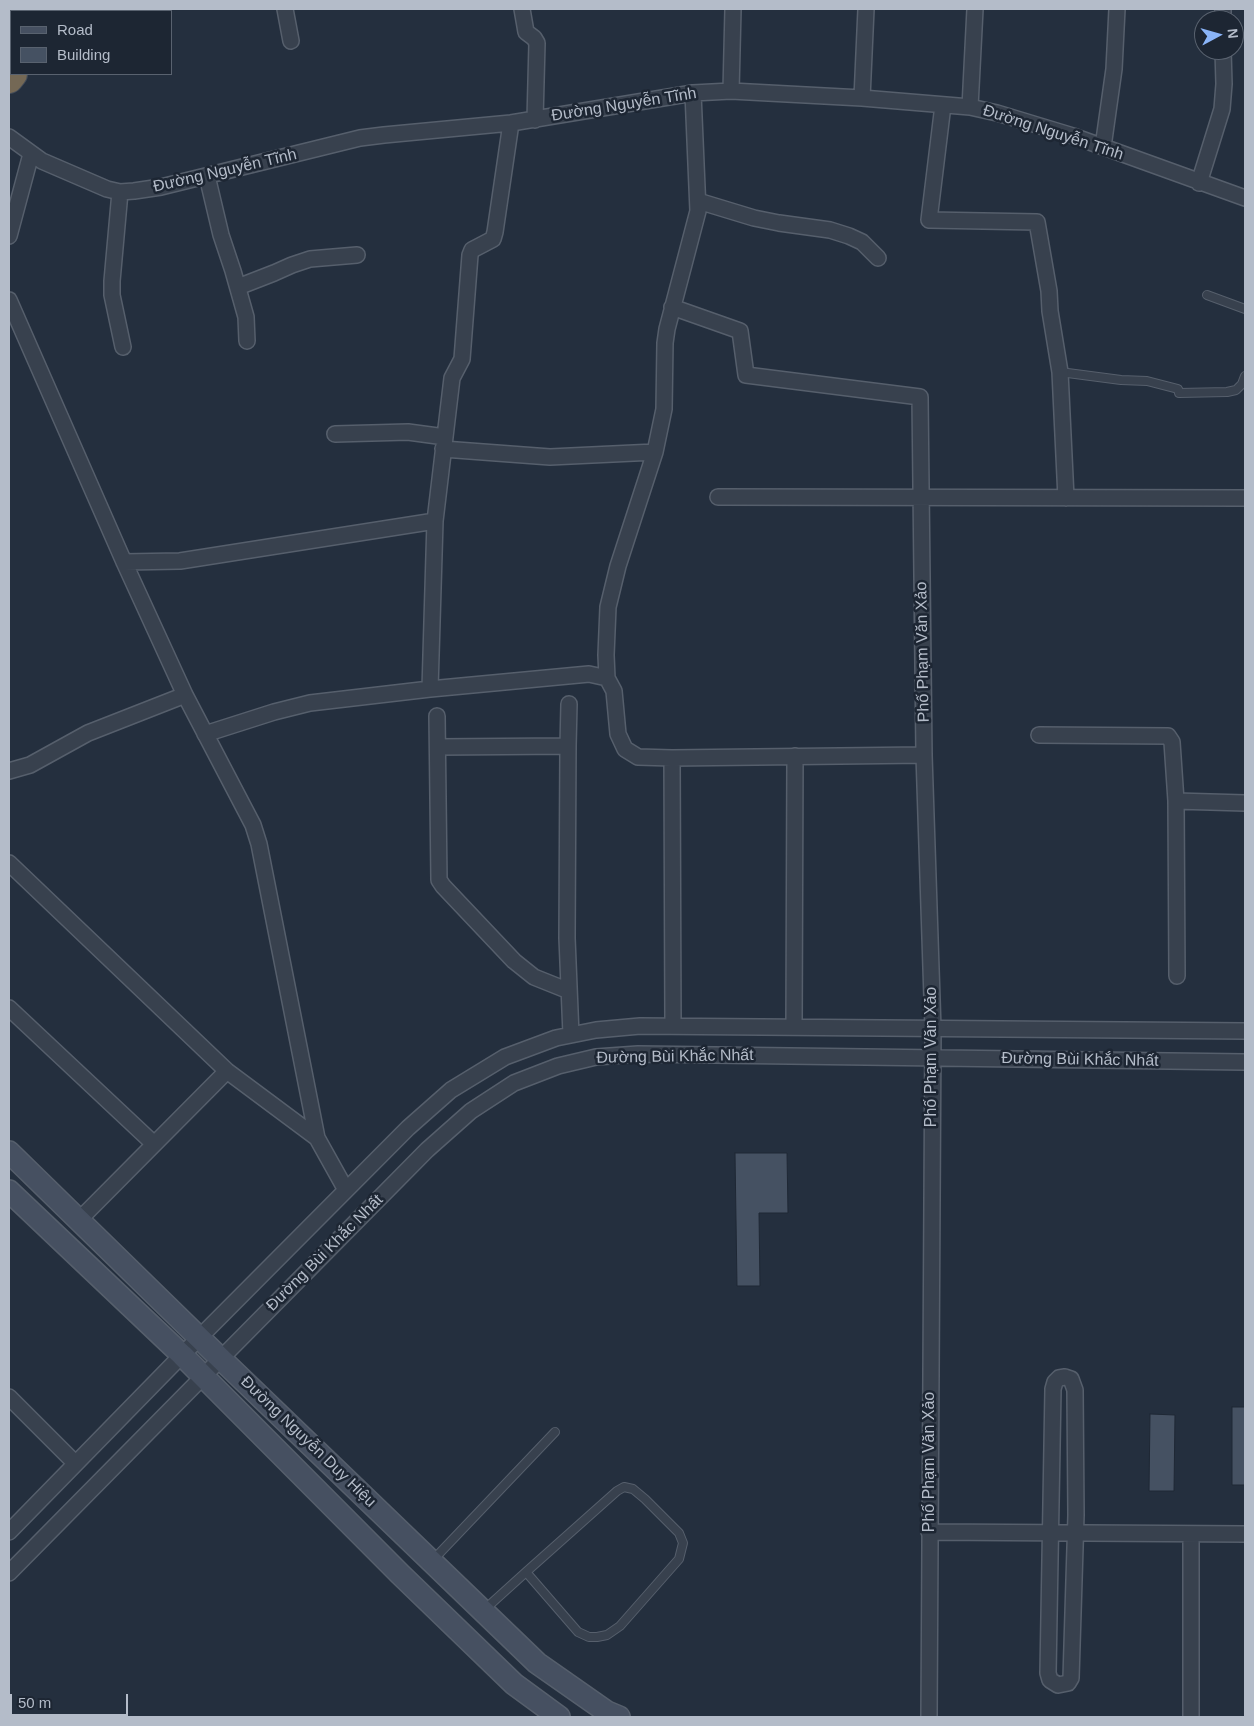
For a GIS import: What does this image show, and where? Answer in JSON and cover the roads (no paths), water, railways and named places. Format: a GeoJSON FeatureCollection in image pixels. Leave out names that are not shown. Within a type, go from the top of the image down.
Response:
{"type":"FeatureCollection","features":[{"type":"Feature","properties":{"kind":"street"},"geometry":{"type":"LineString","coordinates":[[285,9],[291,41]]}},
{"type":"Feature","properties":{"kind":"street"},"geometry":{"type":"LineString","coordinates":[[522,9],[526,32],[537,43],[536,120]]}},
{"type":"Feature","properties":{"kind":"street"},"geometry":{"type":"LineString","coordinates":[[731,91],[733,9]]}},
{"type":"Feature","properties":{"kind":"street"},"geometry":{"type":"LineString","coordinates":[[862,98],[866,9]]}},
{"type":"Feature","properties":{"kind":"street"},"geometry":{"type":"LineString","coordinates":[[970,108],[975,9]]}},
{"type":"Feature","properties":{"kind":"street"},"geometry":{"type":"LineString","coordinates":[[1103,147],[1114,69],[1117,9]]}},
{"type":"Feature","properties":{"kind":"street"},"geometry":{"type":"LineString","coordinates":[[1199,183],[1222,109],[1223,60]]}},
{"type":"Feature","properties":{"kind":"street","name":"Đường Nguyễn Tĩnh"},"geometry":{"type":"LineString","coordinates":[[9,137],[31,154],[50,165],[107,189],[120,192],[161,187],[360,138],[511,124],[693,93],[731,91],[862,98],[970,108],[997,113],[1073,136],[1245,198]]}},
{"type":"Feature","properties":{"kind":"street"},"geometry":{"type":"LineString","coordinates":[[693,93],[698,211],[672,307],[665,343],[664,408],[655,452],[618,566],[608,607],[607,678],[614,691],[618,734],[625,749],[638,757],[924,755]]}},
{"type":"Feature","properties":{"kind":"street"},"geometry":{"type":"LineString","coordinates":[[943,105],[929,220],[1036,222],[1049,291],[1050,311],[1060,372],[1066,498]]}},
{"type":"Feature","properties":{"kind":"street"},"geometry":{"type":"LineString","coordinates":[[430,689],[434,521],[452,378],[462,359],[470,255],[472,250],[493,239],[511,124]]}},
{"type":"Feature","properties":{"kind":"street"},"geometry":{"type":"LineString","coordinates":[[9,236],[31,154]]}},
{"type":"Feature","properties":{"kind":"street"},"geometry":{"type":"LineString","coordinates":[[208,176],[221,235],[246,318],[247,341]]}},
{"type":"Feature","properties":{"kind":"street"},"geometry":{"type":"LineString","coordinates":[[120,192],[112,295],[123,346]]}},
{"type":"Feature","properties":{"kind":"street"},"geometry":{"type":"LineString","coordinates":[[698,201],[754,218],[830,230],[849,236],[862,242],[878,258]]}},
{"type":"Feature","properties":{"kind":"street"},"geometry":{"type":"LineString","coordinates":[[238,287],[310,259],[357,255]]}},
{"type":"Feature","properties":{"kind":"street","name":"Phố Phạm Văn Xảo"},"geometry":{"type":"LineString","coordinates":[[672,307],[740,331],[746,375],[920,397],[924,755],[933,1029],[929,1717]]}},
{"type":"Feature","properties":{"kind":"street"},"geometry":{"type":"LineString","coordinates":[[11,310],[185,695],[253,826],[259,844],[317,1138],[346,1190]]}},
{"type":"Feature","properties":{"kind":"street"},"geometry":{"type":"LineString","coordinates":[[335,434],[408,432],[444,443],[550,457],[655,452]]}},
{"type":"Feature","properties":{"kind":"street"},"geometry":{"type":"LineString","coordinates":[[718,497],[1245,498]]}},
{"type":"Feature","properties":{"kind":"street"},"geometry":{"type":"LineString","coordinates":[[124,562],[180,561],[434,521]]}},
{"type":"Feature","properties":{"kind":"street"},"geometry":{"type":"LineString","coordinates":[[205,734],[274,712],[310,703],[430,689],[589,674],[607,678]]}},
{"type":"Feature","properties":{"kind":"street"},"geometry":{"type":"LineString","coordinates":[[9,771],[30,766],[88,733],[185,695]]}},
{"type":"Feature","properties":{"kind":"street"},"geometry":{"type":"LineString","coordinates":[[569,704],[567,938],[571,1035]]}},
{"type":"Feature","properties":{"kind":"street"},"geometry":{"type":"LineString","coordinates":[[437,716],[439,880],[514,961],[534,977],[569,991]]}},
{"type":"Feature","properties":{"kind":"street"},"geometry":{"type":"LineString","coordinates":[[1039,735],[1170,737],[1172,742],[1176,801],[1176,976]]}},
{"type":"Feature","properties":{"kind":"street"},"geometry":{"type":"LineString","coordinates":[[438,746],[568,746]]}},
{"type":"Feature","properties":{"kind":"street"},"geometry":{"type":"LineString","coordinates":[[794,1027],[795,756]]}},
{"type":"Feature","properties":{"kind":"street"},"geometry":{"type":"LineString","coordinates":[[672,758],[673,1026]]}},
{"type":"Feature","properties":{"kind":"street"},"geometry":{"type":"LineString","coordinates":[[1176,801],[1245,803]]}},
{"type":"Feature","properties":{"kind":"street"},"geometry":{"type":"LineString","coordinates":[[9,863],[227,1071],[317,1138]]}},
{"type":"Feature","properties":{"kind":"street"},"geometry":{"type":"LineString","coordinates":[[9,1008],[154,1144]]}},
{"type":"Feature","properties":{"kind":"street","name":"Đường Bùi Khắc Nhất"},"geometry":{"type":"LineString","coordinates":[[9,1532],[75,1463],[408,1128],[451,1090],[505,1057],[556,1038],[596,1030],[673,1026],[1245,1031]]}},
{"type":"Feature","properties":{"kind":"street","name":"Đường Bùi Khắc Nhất"},"geometry":{"type":"LineString","coordinates":[[9,1573],[427,1150],[471,1111],[514,1083],[558,1066],[596,1057],[638,1054],[1245,1062]]}},
{"type":"Feature","properties":{"kind":"street"},"geometry":{"type":"LineString","coordinates":[[79,1220],[227,1071]]}},
{"type":"Feature","properties":{"kind":"street","name":"Đường Nguyễn Duy Hiệu"},"geometry":{"type":"LineString","coordinates":[[9,1152],[537,1663],[607,1712],[619,1717]]}},
{"type":"Feature","properties":{"kind":"street","name":"Đường Nguyễn Duy Hiệu"},"geometry":{"type":"LineString","coordinates":[[9,1192],[182,1355],[400,1574],[514,1684],[559,1717]]}},
{"type":"Feature","properties":{"kind":"street"},"geometry":{"type":"LineString","coordinates":[[1065,1377],[1071,1379],[1075,1390],[1075,1532],[1071,1678],[1068,1683],[1058,1685],[1050,1680],[1048,1673],[1050,1532],[1053,1389],[1055,1382],[1059,1378],[1065,1377]]}},
{"type":"Feature","properties":{"kind":"street"},"geometry":{"type":"LineString","coordinates":[[9,1397],[75,1463]]}},
{"type":"Feature","properties":{"kind":"street"},"geometry":{"type":"LineString","coordinates":[[929,1532],[1245,1534]]}},
{"type":"Feature","properties":{"kind":"street"},"geometry":{"type":"LineString","coordinates":[[1191,1534],[1191,1717]]}},
{"type":"Feature","properties":{"kind":"lane"},"geometry":{"type":"LineString","coordinates":[[1207,295],[1245,309]]}},
{"type":"Feature","properties":{"kind":"lane"},"geometry":{"type":"LineString","coordinates":[[1060,372],[1121,380],[1147,381],[1178,389],[1179,393],[1228,392],[1236,390],[1242,384],[1245,376]]}},
{"type":"Feature","properties":{"kind":"lane"},"geometry":{"type":"LineString","coordinates":[[432,1562],[555,1432]]}},
{"type":"Feature","properties":{"kind":"lane"},"geometry":{"type":"LineString","coordinates":[[484,1611],[526,1572],[617,1491],[624,1487],[633,1489],[645,1500],[679,1533],[683,1543],[679,1559],[620,1626],[607,1635],[597,1637],[589,1637],[578,1632],[526,1572]]}}]}
